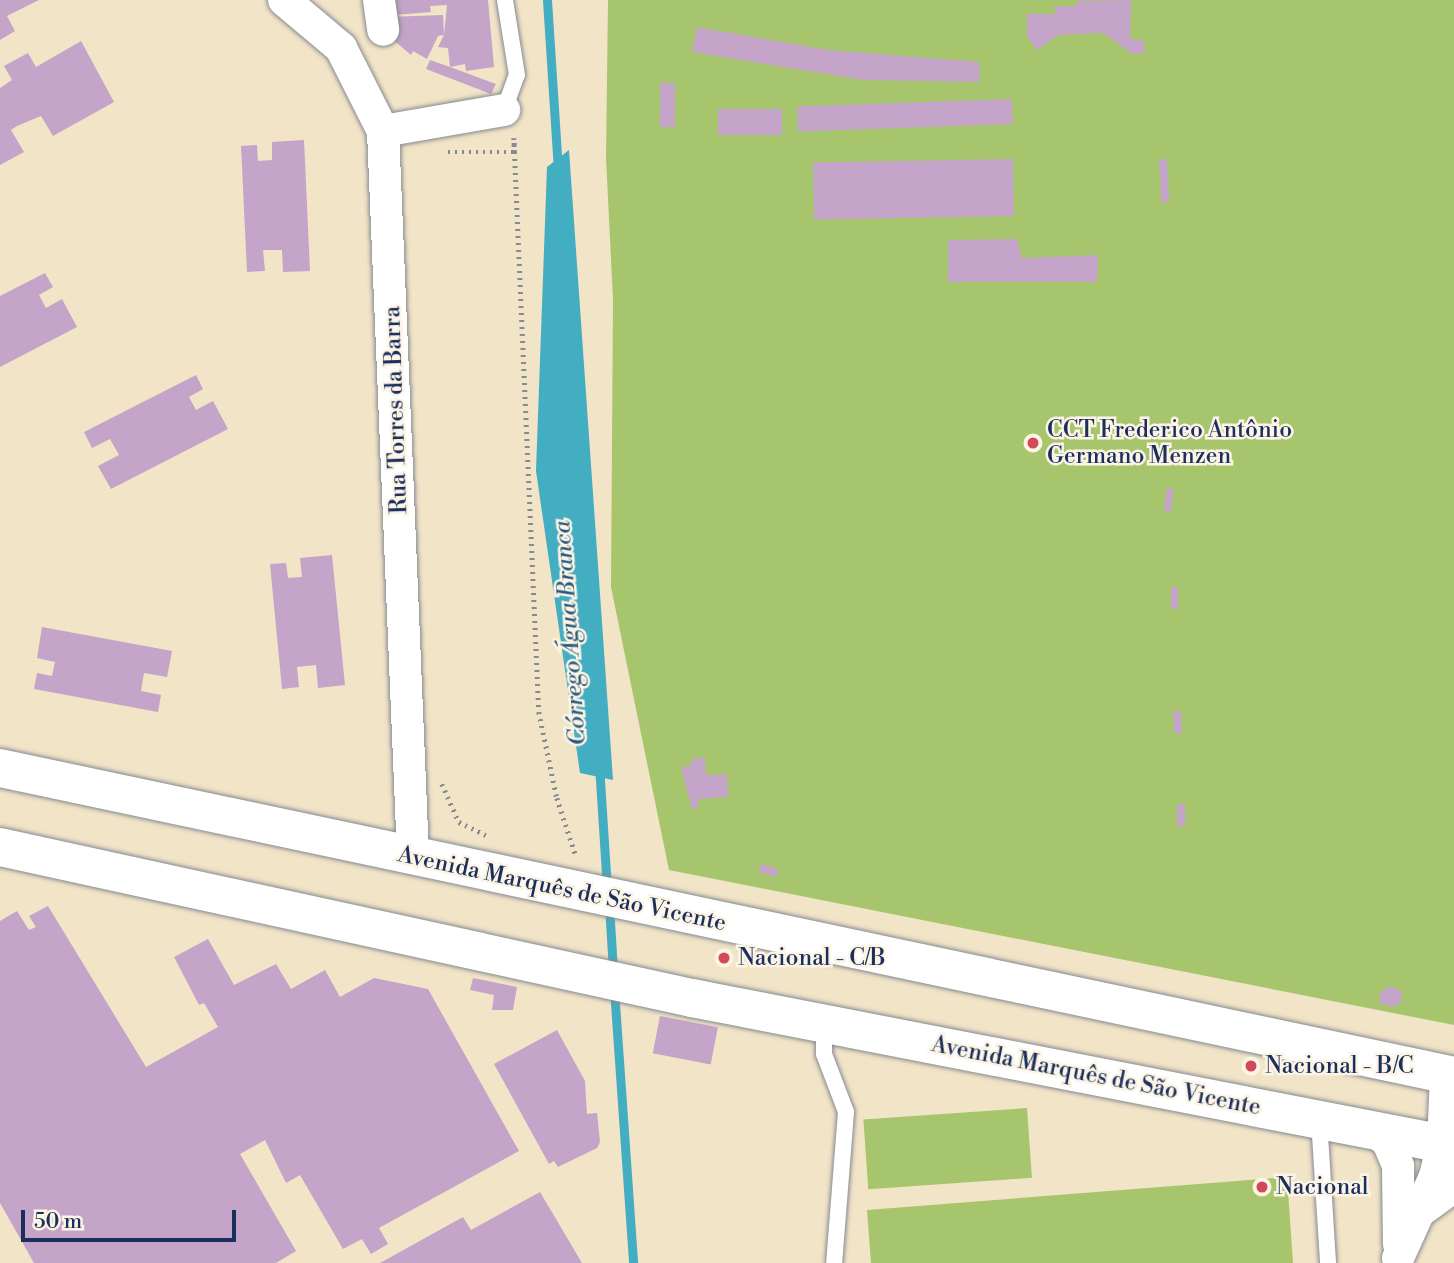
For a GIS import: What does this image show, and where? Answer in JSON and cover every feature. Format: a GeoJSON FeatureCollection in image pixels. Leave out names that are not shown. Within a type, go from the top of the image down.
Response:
{"type":"FeatureCollection","features":[{"type":"Feature","properties":{"kind":"main road","name":"Avenida Marquês de São Vicente"},"geometry":{"type":"LineString","coordinates":[[0,768],[1450,1075]]}},
{"type":"Feature","properties":{"kind":"main road","name":"Avenida Marquês de São Vicente"},"geometry":{"type":"LineString","coordinates":[[0,847],[824,1023],[1449,1145]]}},
{"type":"Feature","properties":{"kind":"main road"},"geometry":{"type":"LineString","coordinates":[[1422,1206],[1454,1183]]}},
{"type":"Feature","properties":{"kind":"street","name":"Rua Torres da Barra"},"geometry":{"type":"LineString","coordinates":[[284,0],[341,48],[383,131],[413,857]]}},
{"type":"Feature","properties":{"kind":"street"},"geometry":{"type":"LineString","coordinates":[[383,131],[505,110]]}},
{"type":"Feature","properties":{"kind":"street"},"geometry":{"type":"LineString","coordinates":[[1399,1261],[1449,1145],[1450,1075]]}},
{"type":"Feature","properties":{"kind":"street"},"geometry":{"type":"LineString","coordinates":[[1376,1131],[1388,1142],[1398,1167],[1399,1261]]}},
{"type":"Feature","properties":{"kind":"lane"},"geometry":{"type":"LineString","coordinates":[[505,0],[517,75],[505,110]]}},
{"type":"Feature","properties":{"kind":"lane"},"geometry":{"type":"LineString","coordinates":[[824,1023],[824,1054],[846,1112],[834,1263]]}},
{"type":"Feature","properties":{"kind":"lane"},"geometry":{"type":"LineString","coordinates":[[1319,1119],[1328,1263]]}},
{"type":"Feature","properties":{"kind":"path"},"geometry":{"type":"LineString","coordinates":[[435,152],[514,152],[539,712],[557,798],[576,858],[563,855]]}},
{"type":"Feature","properties":{"kind":"path"},"geometry":{"type":"LineString","coordinates":[[439,777],[459,822],[496,840]]}},
{"type":"Feature","properties":{"kind":"green space","name":"CCT Frederico Antônio Germano Menzen"},"geometry":{"type":"Polygon","coordinates":[[[608,0],[1454,0],[1454,1025],[669,870],[611,587],[613,300],[606,158],[608,0]]]}},
{"type":"Feature","properties":{"kind":"green space"},"geometry":{"type":"Polygon","coordinates":[[[1027,1108],[1032,1178],[868,1189],[863,1119],[1027,1108]]]}},
{"type":"Feature","properties":{"kind":"green space"},"geometry":{"type":"Polygon","coordinates":[[[1287,1177],[1293,1263],[871,1263],[867,1210],[1287,1177]]]}},
{"type":"Feature","properties":{"kind":"water"},"geometry":{"type":"Polygon","coordinates":[[[569,150],[613,780],[580,773],[536,471],[547,167],[569,150]]]}},
{"type":"Feature","properties":{"kind":"building"},"geometry":{"type":"Polygon","coordinates":[[[0,0],[39,0],[7,16],[15,31],[0,40],[0,0]]]}},
{"type":"Feature","properties":{"kind":"building"},"geometry":{"type":"Polygon","coordinates":[[[395,0],[488,0],[494,67],[466,71],[465,64],[450,67],[448,48],[438,47],[444,35],[447,5],[430,6],[431,12],[395,15],[395,0]]]}},
{"type":"Feature","properties":{"kind":"building"},"geometry":{"type":"Polygon","coordinates":[[[1131,0],[1130,38],[1144,41],[1145,53],[1132,54],[1104,33],[1058,35],[1037,50],[1027,36],[1027,14],[1055,14],[1055,6],[1076,6],[1076,1],[1131,0]]]}},
{"type":"Feature","properties":{"kind":"building"},"geometry":{"type":"Polygon","coordinates":[[[443,15],[444,35],[438,36],[427,59],[413,51],[411,55],[391,38],[387,17],[443,15]]]}},
{"type":"Feature","properties":{"kind":"building"},"geometry":{"type":"Polygon","coordinates":[[[697,27],[828,50],[979,62],[980,82],[864,80],[692,52],[697,27]]]}},
{"type":"Feature","properties":{"kind":"building"},"geometry":{"type":"Polygon","coordinates":[[[81,41],[114,102],[53,136],[41,116],[17,126],[11,130],[24,152],[0,165],[0,88],[12,80],[4,66],[28,53],[36,67],[81,41]]]}},
{"type":"Feature","properties":{"kind":"building"},"geometry":{"type":"Polygon","coordinates":[[[430,60],[496,84],[491,94],[426,69],[430,60]]]}},
{"type":"Feature","properties":{"kind":"building"},"geometry":{"type":"Polygon","coordinates":[[[660,83],[675,83],[675,127],[660,127],[660,83]]]}},
{"type":"Feature","properties":{"kind":"building"},"geometry":{"type":"Polygon","coordinates":[[[1012,99],[1013,124],[798,131],[797,107],[1012,99]]]}},
{"type":"Feature","properties":{"kind":"building"},"geometry":{"type":"Polygon","coordinates":[[[718,109],[782,109],[782,135],[718,135],[718,109]]]}},
{"type":"Feature","properties":{"kind":"building"},"geometry":{"type":"Polygon","coordinates":[[[304,140],[310,271],[283,272],[282,250],[263,250],[265,271],[247,272],[241,146],[257,145],[258,161],[272,160],[272,142],[304,140]]]}},
{"type":"Feature","properties":{"kind":"building"},"geometry":{"type":"Polygon","coordinates":[[[1013,159],[1014,216],[814,219],[813,162],[1013,159]]]}},
{"type":"Feature","properties":{"kind":"building"},"geometry":{"type":"Polygon","coordinates":[[[1159,159],[1167,159],[1169,202],[1161,202],[1159,159]]]}},
{"type":"Feature","properties":{"kind":"building"},"geometry":{"type":"Polygon","coordinates":[[[1017,239],[1022,258],[1098,255],[1097,282],[948,282],[948,240],[1017,239]]]}},
{"type":"Feature","properties":{"kind":"building"},"geometry":{"type":"Polygon","coordinates":[[[45,273],[53,287],[39,295],[46,308],[62,299],[77,327],[0,367],[0,296],[45,273]]]}},
{"type":"Feature","properties":{"kind":"building"},"geometry":{"type":"Polygon","coordinates":[[[196,375],[203,389],[189,397],[196,410],[213,401],[228,429],[111,489],[98,466],[119,455],[110,439],[92,448],[84,432],[196,375]]]}},
{"type":"Feature","properties":{"kind":"building"},"geometry":{"type":"Polygon","coordinates":[[[1167,488],[1174,489],[1171,512],[1164,511],[1167,488]]]}},
{"type":"Feature","properties":{"kind":"building"},"geometry":{"type":"Polygon","coordinates":[[[332,555],[345,685],[318,688],[316,665],[297,667],[299,687],[282,689],[270,564],[286,563],[288,578],[302,577],[300,558],[332,555]]]}},
{"type":"Feature","properties":{"kind":"building"},"geometry":{"type":"Polygon","coordinates":[[[1171,587],[1178,587],[1178,609],[1171,609],[1171,587]]]}},
{"type":"Feature","properties":{"kind":"building"},"geometry":{"type":"Polygon","coordinates":[[[42,627],[172,651],[167,677],[144,673],[141,691],[161,695],[158,712],[34,689],[37,673],[52,676],[55,662],[37,658],[42,627]]]}},
{"type":"Feature","properties":{"kind":"building"},"geometry":{"type":"Polygon","coordinates":[[[1173,711],[1181,711],[1182,733],[1174,733],[1173,711]]]}},
{"type":"Feature","properties":{"kind":"building"},"geometry":{"type":"Polygon","coordinates":[[[705,758],[706,775],[727,774],[728,797],[698,799],[698,808],[692,809],[681,767],[691,766],[691,759],[705,758]]]}},
{"type":"Feature","properties":{"kind":"building"},"geometry":{"type":"Polygon","coordinates":[[[1177,804],[1185,804],[1185,826],[1177,826],[1177,804]]]}},
{"type":"Feature","properties":{"kind":"building"},"geometry":{"type":"Polygon","coordinates":[[[761,864],[778,869],[776,877],[759,872],[761,864]]]}},
{"type":"Feature","properties":{"kind":"building"},"geometry":{"type":"Polygon","coordinates":[[[48,906],[146,1067],[218,1027],[204,1003],[199,1005],[174,957],[208,939],[234,985],[276,964],[291,989],[325,970],[340,997],[374,978],[428,989],[519,1151],[379,1228],[388,1244],[371,1254],[362,1239],[343,1249],[300,1175],[286,1183],[265,1140],[240,1154],[296,1251],[276,1263],[34,1263],[0,1203],[0,921],[17,911],[29,930],[36,927],[29,916],[48,906]]]}},
{"type":"Feature","properties":{"kind":"building"},"geometry":{"type":"Polygon","coordinates":[[[473,978],[517,987],[513,1010],[492,1010],[494,995],[470,990],[473,978]]]}},
{"type":"Feature","properties":{"kind":"building"},"geometry":{"type":"Polygon","coordinates":[[[1391,986],[1401,991],[1402,1002],[1392,1007],[1380,1003],[1380,992],[1391,986]]]}},
{"type":"Feature","properties":{"kind":"building"},"geometry":{"type":"Polygon","coordinates":[[[660,1016],[718,1027],[711,1065],[653,1053],[660,1016]]]}},
{"type":"Feature","properties":{"kind":"building"},"geometry":{"type":"Polygon","coordinates":[[[557,1030],[585,1081],[587,1114],[597,1113],[600,1142],[597,1148],[558,1167],[554,1161],[549,1164],[494,1064],[557,1030]]]}},
{"type":"Feature","properties":{"kind":"building"},"geometry":{"type":"Polygon","coordinates":[[[540,1192],[582,1263],[380,1263],[463,1217],[471,1230],[540,1192]]]}},
{"type":"Feature","properties":{"kind":"waterway","name":"Córrego Água Branca"},"geometry":{"type":"LineString","coordinates":[[547,0],[558,168]]}},
{"type":"Feature","properties":{"kind":"waterway","name":"Córrego Água Branca"},"geometry":{"type":"LineString","coordinates":[[599,765],[607,888]]}},
{"type":"Feature","properties":{"kind":"waterway","name":"Córrego Água Branca"},"geometry":{"type":"LineString","coordinates":[[609,905],[613,971]]}},
{"type":"Feature","properties":{"kind":"waterway","name":"Córrego Água Branca"},"geometry":{"type":"LineString","coordinates":[[614,989],[633,1263]]}},
{"type":"Feature","properties":{"kind":"place","name":"CCT Frederico Antônio Germano Menzen"},"geometry":{"type":"Point","coordinates":[1033,443]}},
{"type":"Feature","properties":{"kind":"place","name":"Nacional - C/B"},"geometry":{"type":"Point","coordinates":[724,958]}},
{"type":"Feature","properties":{"kind":"place","name":"Nacional - B/C"},"geometry":{"type":"Point","coordinates":[1251,1066]}},
{"type":"Feature","properties":{"kind":"place","name":"Nacional"},"geometry":{"type":"Point","coordinates":[1262,1187]}}]}
